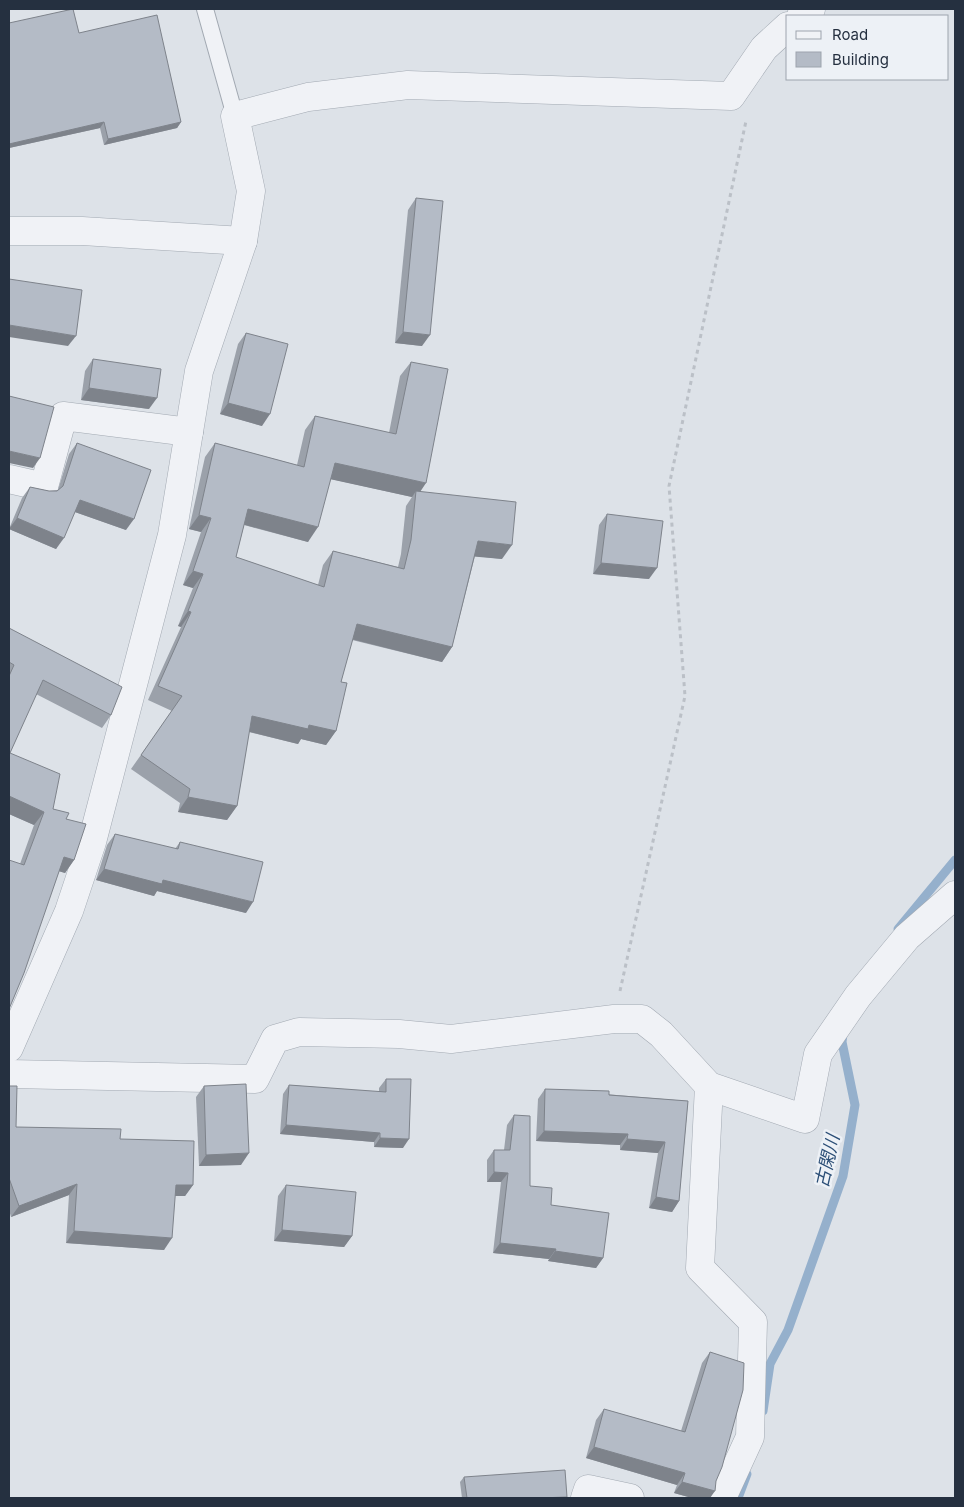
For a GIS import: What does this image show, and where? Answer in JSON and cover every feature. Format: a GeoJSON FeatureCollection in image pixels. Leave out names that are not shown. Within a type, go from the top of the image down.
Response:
{"type":"FeatureCollection","features":[{"type":"Feature","properties":{"kind":"street"},"geometry":{"type":"LineString","coordinates":[[9,1048],[69,911],[92,842],[172,535],[199,370],[243,241],[251,191],[235,116],[308,97],[408,86],[732,96],[764,48],[786,28]]}},
{"type":"Feature","properties":{"kind":"street"},"geometry":{"type":"LineString","coordinates":[[9,231],[82,231],[243,241]]}},
{"type":"Feature","properties":{"kind":"street"},"geometry":{"type":"LineString","coordinates":[[9,479],[44,487],[63,416],[189,432]]}},
{"type":"Feature","properties":{"kind":"street"},"geometry":{"type":"LineString","coordinates":[[9,1074],[255,1079],[275,1040],[298,1032],[399,1034],[451,1039],[614,1018],[642,1019],[661,1034],[709,1086],[805,1119],[818,1054],[858,996],[907,937],[955,895]]}},
{"type":"Feature","properties":{"kind":"street"},"geometry":{"type":"LineString","coordinates":[[709,1086],[700,1268],[753,1322],[750,1437],[722,1498]]}},
{"type":"Feature","properties":{"kind":"street"},"geometry":{"type":"LineString","coordinates":[[585,1498],[588,1489],[630,1498]]}},
{"type":"Feature","properties":{"kind":"lane"},"geometry":{"type":"LineString","coordinates":[[205,9],[235,116]]}},
{"type":"Feature","properties":{"kind":"path"},"geometry":{"type":"LineString","coordinates":[[614,1018],[685,696],[669,486],[749,112]]}},
{"type":"Feature","properties":{"kind":"building"},"geometry":{"type":"Polygon","coordinates":[[[73,9],[79,33],[157,15],[181,122],[108,139],[104,122],[9,144],[9,23],[73,9]]]}},
{"type":"Feature","properties":{"kind":"building"},"geometry":{"type":"Polygon","coordinates":[[[416,198],[443,201],[430,335],[403,332],[416,198]]]}},
{"type":"Feature","properties":{"kind":"building"},"geometry":{"type":"Polygon","coordinates":[[[9,279],[82,290],[76,336],[9,325],[9,279]]]}},
{"type":"Feature","properties":{"kind":"building"},"geometry":{"type":"Polygon","coordinates":[[[246,333],[288,344],[270,414],[228,403],[246,333]]]}},
{"type":"Feature","properties":{"kind":"building"},"geometry":{"type":"Polygon","coordinates":[[[93,359],[161,369],[157,398],[89,388],[93,359]]]}},
{"type":"Feature","properties":{"kind":"building"},"geometry":{"type":"Polygon","coordinates":[[[411,362],[448,369],[426,483],[335,463],[318,527],[248,509],[236,557],[324,587],[333,551],[404,569],[411,540],[416,491],[516,502],[512,545],[478,541],[452,647],[357,624],[341,682],[347,683],[336,731],[309,725],[308,729],[252,716],[237,806],[188,797],[190,789],[141,755],[182,696],[158,686],[191,612],[188,611],[203,574],[193,571],[211,518],[199,515],[215,443],[304,467],[315,416],[396,434],[411,362]]]}},
{"type":"Feature","properties":{"kind":"building"},"geometry":{"type":"Polygon","coordinates":[[[9,396],[54,407],[40,458],[9,451],[9,396]]]}},
{"type":"Feature","properties":{"kind":"building"},"geometry":{"type":"Polygon","coordinates":[[[77,443],[151,470],[134,519],[80,500],[64,538],[17,518],[30,487],[57,491],[63,486],[77,443]]]}},
{"type":"Feature","properties":{"kind":"building"},"geometry":{"type":"Polygon","coordinates":[[[607,514],[663,521],[657,568],[601,563],[607,514]]]}},
{"type":"Feature","properties":{"kind":"building"},"geometry":{"type":"Polygon","coordinates":[[[9,628],[122,687],[111,715],[43,680],[10,753],[60,774],[53,809],[69,813],[66,819],[86,824],[74,860],[64,857],[24,973],[9,1009],[9,860],[24,865],[44,812],[9,796],[9,676],[14,665],[9,662],[9,628]]]}},
{"type":"Feature","properties":{"kind":"building"},"geometry":{"type":"Polygon","coordinates":[[[115,834],[178,849],[180,842],[263,862],[253,902],[163,880],[162,884],[104,869],[115,834]]]}},
{"type":"Feature","properties":{"kind":"building"},"geometry":{"type":"Polygon","coordinates":[[[386,1079],[411,1079],[409,1139],[380,1138],[380,1133],[286,1125],[289,1085],[386,1092],[386,1079]]]}},
{"type":"Feature","properties":{"kind":"building"},"geometry":{"type":"Polygon","coordinates":[[[246,1084],[249,1153],[206,1155],[204,1086],[246,1084]]]}},
{"type":"Feature","properties":{"kind":"building"},"geometry":{"type":"Polygon","coordinates":[[[9,1086],[17,1086],[16,1127],[121,1129],[120,1139],[194,1141],[193,1185],[176,1185],[172,1238],[74,1231],[77,1184],[19,1206],[9,1178],[9,1086]]]}},
{"type":"Feature","properties":{"kind":"building"},"geometry":{"type":"Polygon","coordinates":[[[545,1089],[609,1091],[609,1095],[688,1101],[679,1201],[656,1197],[665,1142],[627,1139],[628,1134],[544,1131],[545,1089]]]}},
{"type":"Feature","properties":{"kind":"building"},"geometry":{"type":"Polygon","coordinates":[[[514,1115],[530,1116],[530,1186],[552,1188],[551,1205],[609,1213],[603,1258],[555,1251],[556,1249],[500,1243],[508,1173],[494,1172],[494,1150],[510,1150],[514,1115]]]}},
{"type":"Feature","properties":{"kind":"building"},"geometry":{"type":"Polygon","coordinates":[[[286,1185],[356,1192],[352,1236],[282,1230],[286,1185]]]}},
{"type":"Feature","properties":{"kind":"building"},"geometry":{"type":"Polygon","coordinates":[[[710,1352],[744,1363],[743,1390],[722,1467],[716,1481],[715,1491],[682,1482],[685,1473],[594,1447],[604,1409],[685,1432],[710,1352]]]}},
{"type":"Feature","properties":{"kind":"building"},"geometry":{"type":"Polygon","coordinates":[[[565,1470],[567,1497],[467,1498],[464,1477],[565,1470]]]}},
{"type":"Feature","properties":{"kind":"waterway","name":"古閑川"},"geometry":{"type":"LineString","coordinates":[[898,929],[955,860]]}},
{"type":"Feature","properties":{"kind":"waterway","name":"古閑川"},"geometry":{"type":"LineString","coordinates":[[763,1411],[770,1364],[788,1330],[843,1176],[855,1105],[842,1042],[843,1034]]}},
{"type":"Feature","properties":{"kind":"waterway","name":"古閑川"},"geometry":{"type":"LineString","coordinates":[[738,1498],[747,1474]]}}]}
